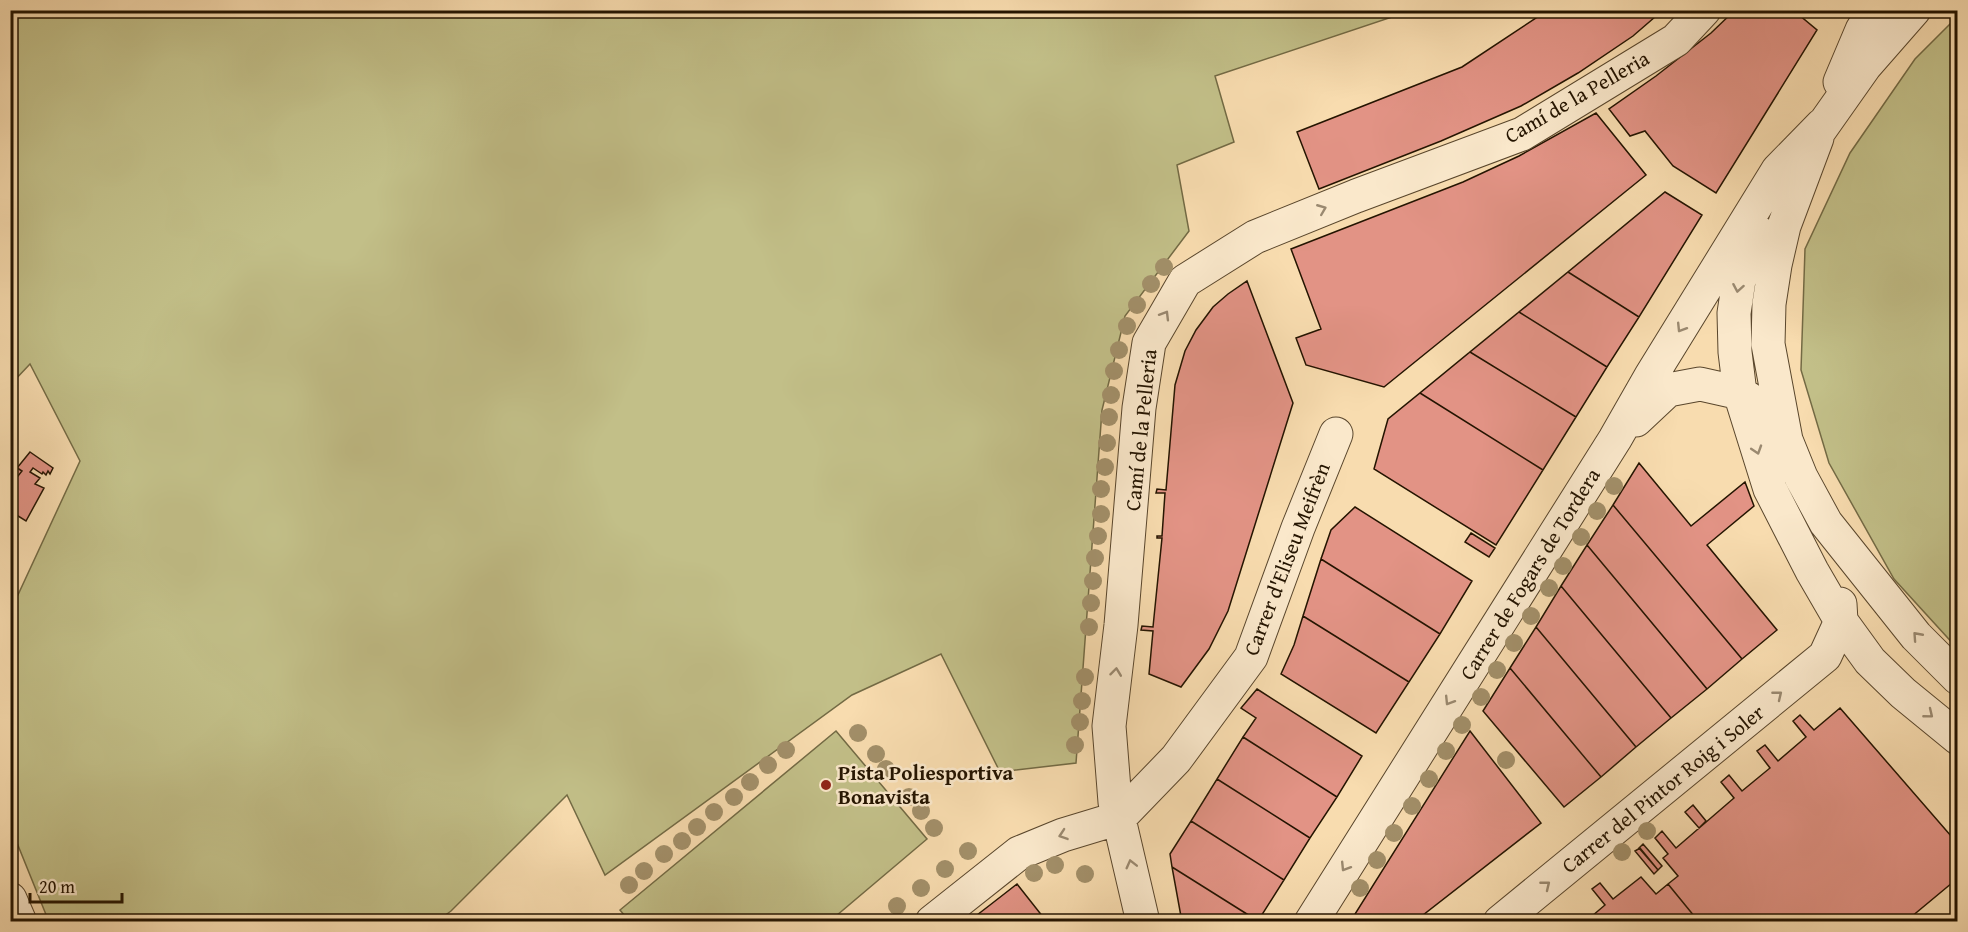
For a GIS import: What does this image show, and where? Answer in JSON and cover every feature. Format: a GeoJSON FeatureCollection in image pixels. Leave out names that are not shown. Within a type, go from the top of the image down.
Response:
{"type":"FeatureCollection","features":[{"type":"Feature","properties":{"kind":"street","name":"Camí de la Pelleria"},"geometry":{"type":"LineString","coordinates":[[1143,921],[1115,802],[1109,726],[1121,625],[1139,408],[1149,343],[1185,281],[1255,237],[1356,196],[1522,134],[1676,40],[1704,10]]}},
{"type":"Feature","properties":{"kind":"street"},"geometry":{"type":"LineString","coordinates":[[1874,10],[1862,30],[1822,125],[1784,226],[1774,265],[1769,304],[1768,344],[1786,440],[1801,477],[1826,524],[1916,636],[1958,678]]}},
{"type":"Feature","properties":{"kind":"street"},"geometry":{"type":"LineString","coordinates":[[1914,10],[1865,66],[1822,125],[1778,194],[1739,280],[1734,313],[1735,352],[1740,393],[1770,489],[1812,571],[1841,621],[1870,660],[1903,693],[1958,738]]}},
{"type":"Feature","properties":{"kind":"street","name":"Carrer de Fogars de Tordera"},"geometry":{"type":"LineString","coordinates":[[1311,921],[1616,439],[1651,376],[1778,170],[1822,125]]}},
{"type":"Feature","properties":{"kind":"street"},"geometry":{"type":"LineString","coordinates":[[1616,439],[1668,390],[1700,384],[1740,393],[1755,401],[1786,440]]}},
{"type":"Feature","properties":{"kind":"street","name":"Carrer d'Eliseu Meifrèn"},"geometry":{"type":"LineString","coordinates":[[1119,819],[1176,759],[1251,657],[1298,528],[1336,434]]}},
{"type":"Feature","properties":{"kind":"street"},"geometry":{"type":"LineString","coordinates":[[1826,524],[1839,579],[1841,621]]}},
{"type":"Feature","properties":{"kind":"street","name":"Carrer del Pintor Roig i Soler"},"geometry":{"type":"LineString","coordinates":[[1500,921],[1825,656],[1841,621]]}},
{"type":"Feature","properties":{"kind":"street"},"geometry":{"type":"LineString","coordinates":[[1825,656],[1870,660]]}},
{"type":"Feature","properties":{"kind":"street"},"geometry":{"type":"LineString","coordinates":[[932,921],[1019,853],[1063,835],[1119,819]]}},
{"type":"Feature","properties":{"kind":"shaded area"},"geometry":{"type":"Polygon","coordinates":[[[11,10],[1410,11],[1215,76],[1234,142],[1177,165],[1189,231],[1125,316],[1102,410],[1076,763],[1000,772],[941,654],[852,695],[605,875],[567,795],[451,911],[437,921],[49,922],[11,828],[11,610],[80,461],[30,364],[11,384],[11,10]]]}},
{"type":"Feature","properties":{"kind":"shaded area"},"geometry":{"type":"Polygon","coordinates":[[[1957,17],[1957,648],[1894,579],[1829,463],[1801,370],[1805,249],[1850,153],[1915,59],[1957,17]]]}},
{"type":"Feature","properties":{"kind":"shaded area","name":"Pista Poliesportiva Bonavista"},"geometry":{"type":"Polygon","coordinates":[[[836,731],[927,839],[830,921],[629,921],[620,910],[836,731]]]}},
{"type":"Feature","properties":{"kind":"building"},"geometry":{"type":"Polygon","coordinates":[[[1548,10],[1663,10],[1633,36],[1578,73],[1521,106],[1441,141],[1319,189],[1297,132],[1462,67],[1548,10]]]}},
{"type":"Feature","properties":{"kind":"building"},"geometry":{"type":"Polygon","coordinates":[[[1735,10],[1793,10],[1817,30],[1716,193],[1673,166],[1645,131],[1630,136],[1609,109],[1711,33],[1735,10]]]}},
{"type":"Feature","properties":{"kind":"building"},"geometry":{"type":"Polygon","coordinates":[[[1596,113],[1646,175],[1384,387],[1306,365],[1296,338],[1321,329],[1291,249],[1463,182],[1519,156],[1596,113]]]}},
{"type":"Feature","properties":{"kind":"building"},"geometry":{"type":"Polygon","coordinates":[[[1665,192],[1702,215],[1639,317],[1568,272],[1665,192]]]}},
{"type":"Feature","properties":{"kind":"building"},"geometry":{"type":"Polygon","coordinates":[[[1568,272],[1639,317],[1607,367],[1519,312],[1568,272]]]}},
{"type":"Feature","properties":{"kind":"building"},"geometry":{"type":"Polygon","coordinates":[[[1247,281],[1293,403],[1228,611],[1209,649],[1181,687],[1149,674],[1153,631],[1141,630],[1142,626],[1153,627],[1162,538],[1157,538],[1157,536],[1162,536],[1165,493],[1156,493],[1157,489],[1166,490],[1175,385],[1185,351],[1196,330],[1213,307],[1247,281]]]}},
{"type":"Feature","properties":{"kind":"building"},"geometry":{"type":"Polygon","coordinates":[[[1519,312],[1607,367],[1576,417],[1470,352],[1519,312]]]}},
{"type":"Feature","properties":{"kind":"building"},"geometry":{"type":"Polygon","coordinates":[[[1470,352],[1576,417],[1543,470],[1420,393],[1470,352]]]}},
{"type":"Feature","properties":{"kind":"building"},"geometry":{"type":"Polygon","coordinates":[[[1420,393],[1543,470],[1496,545],[1374,469],[1388,419],[1420,393]]]}},
{"type":"Feature","properties":{"kind":"building"},"geometry":{"type":"Polygon","coordinates":[[[30,452],[53,468],[50,474],[48,471],[46,475],[33,468],[30,472],[40,478],[35,484],[44,488],[26,521],[10,511],[10,486],[22,471],[17,468],[30,452]]]}},
{"type":"Feature","properties":{"kind":"building"},"geometry":{"type":"Polygon","coordinates":[[[10,463],[22,471],[10,486],[10,463]]]}},
{"type":"Feature","properties":{"kind":"building"},"geometry":{"type":"Polygon","coordinates":[[[1639,463],[1691,526],[1745,482],[1754,506],[1707,545],[1777,630],[1742,659],[1613,505],[1639,463]]]}},
{"type":"Feature","properties":{"kind":"building"},"geometry":{"type":"Polygon","coordinates":[[[1613,505],[1742,659],[1707,689],[1587,545],[1613,505]]]}},
{"type":"Feature","properties":{"kind":"building"},"geometry":{"type":"Polygon","coordinates":[[[1355,507],[1472,581],[1440,634],[1321,559],[1331,530],[1355,507]]]}},
{"type":"Feature","properties":{"kind":"building"},"geometry":{"type":"Polygon","coordinates":[[[1471,533],[1495,548],[1489,557],[1465,542],[1471,533]]]}},
{"type":"Feature","properties":{"kind":"building"},"geometry":{"type":"Polygon","coordinates":[[[1587,545],[1707,689],[1671,718],[1561,586],[1587,545]]]}},
{"type":"Feature","properties":{"kind":"building"},"geometry":{"type":"Polygon","coordinates":[[[1321,559],[1440,634],[1409,682],[1303,616],[1321,559]]]}},
{"type":"Feature","properties":{"kind":"building"},"geometry":{"type":"Polygon","coordinates":[[[1561,586],[1671,718],[1636,747],[1536,627],[1561,586]]]}},
{"type":"Feature","properties":{"kind":"building"},"geometry":{"type":"Polygon","coordinates":[[[1303,616],[1409,682],[1376,733],[1281,674],[1294,645],[1303,616]]]}},
{"type":"Feature","properties":{"kind":"building"},"geometry":{"type":"Polygon","coordinates":[[[1536,627],[1636,747],[1601,777],[1510,668],[1536,627]]]}},
{"type":"Feature","properties":{"kind":"building"},"geometry":{"type":"Polygon","coordinates":[[[1510,668],[1601,777],[1564,807],[1483,711],[1510,668]]]}},
{"type":"Feature","properties":{"kind":"building"},"geometry":{"type":"Polygon","coordinates":[[[1257,689],[1362,756],[1337,797],[1243,737],[1256,718],[1241,708],[1257,689]]]}},
{"type":"Feature","properties":{"kind":"building"},"geometry":{"type":"Polygon","coordinates":[[[1840,708],[1958,844],[1958,878],[1905,922],[1715,922],[1711,916],[1704,922],[1699,922],[1668,884],[1678,876],[1663,858],[1668,854],[1655,838],[1662,831],[1676,848],[1734,798],[1721,782],[1729,775],[1742,791],[1770,768],[1757,751],[1765,745],[1778,761],[1806,737],[1793,721],[1800,715],[1814,730],[1840,708]]]}},
{"type":"Feature","properties":{"kind":"building"},"geometry":{"type":"Polygon","coordinates":[[[1470,731],[1541,823],[1414,922],[1350,922],[1470,731]]]}},
{"type":"Feature","properties":{"kind":"building"},"geometry":{"type":"Polygon","coordinates":[[[1243,737],[1337,797],[1310,838],[1217,779],[1243,737]]]}},
{"type":"Feature","properties":{"kind":"building"},"geometry":{"type":"Polygon","coordinates":[[[1217,779],[1310,838],[1284,880],[1191,821],[1217,779]]]}},
{"type":"Feature","properties":{"kind":"building"},"geometry":{"type":"Polygon","coordinates":[[[1693,805],[1706,821],[1699,828],[1685,812],[1693,805]]]}},
{"type":"Feature","properties":{"kind":"building"},"geometry":{"type":"Polygon","coordinates":[[[1191,821],[1284,880],[1258,921],[1172,867],[1170,854],[1191,821]]]}},
{"type":"Feature","properties":{"kind":"building"},"geometry":{"type":"Polygon","coordinates":[[[1643,844],[1662,866],[1658,870],[1639,848],[1643,844]]]}},
{"type":"Feature","properties":{"kind":"building"},"geometry":{"type":"Polygon","coordinates":[[[1640,848],[1658,870],[1654,874],[1635,851],[1640,848]]]}},
{"type":"Feature","properties":{"kind":"building"},"geometry":{"type":"Polygon","coordinates":[[[1172,867],[1258,921],[1182,922],[1172,867]]]}},
{"type":"Feature","properties":{"kind":"building"},"geometry":{"type":"Polygon","coordinates":[[[1641,877],[1656,894],[1668,884],[1699,922],[1585,922],[1605,905],[1592,889],[1600,883],[1613,899],[1641,877]]]}},
{"type":"Feature","properties":{"kind":"building"},"geometry":{"type":"Polygon","coordinates":[[[1017,884],[1047,922],[968,922],[990,905],[1017,884]]]}},
{"type":"Feature","properties":{"kind":"place","name":"Pista Poliesportiva Bonavista"},"geometry":{"type":"Point","coordinates":[826,785]}}]}
